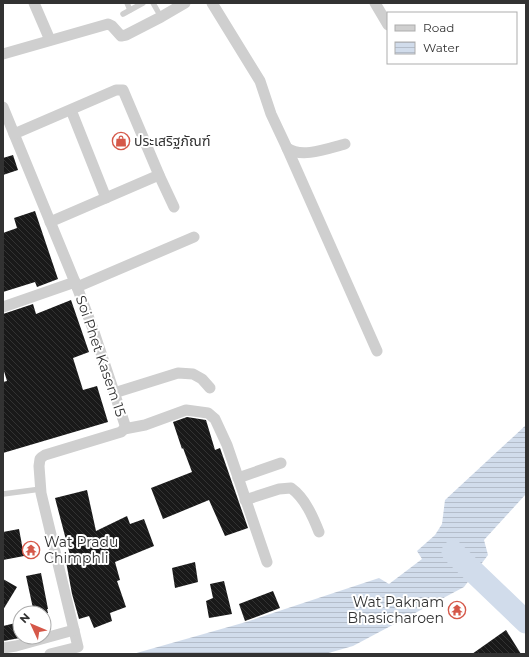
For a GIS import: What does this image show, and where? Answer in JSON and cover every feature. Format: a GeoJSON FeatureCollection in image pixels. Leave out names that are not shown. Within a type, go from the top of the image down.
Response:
{"type":"FeatureCollection","features":[{"type":"Feature","properties":{"kind":"street"},"geometry":{"type":"LineString","coordinates":[[34,3],[50,40]]}},
{"type":"Feature","properties":{"kind":"street"},"geometry":{"type":"LineString","coordinates":[[3,54],[108,24],[112,26],[121,36],[123,36],[185,3]]}},
{"type":"Feature","properties":{"kind":"street"},"geometry":{"type":"LineString","coordinates":[[212,3],[260,81],[271,114],[377,351]]}},
{"type":"Feature","properties":{"kind":"street"},"geometry":{"type":"LineString","coordinates":[[375,3],[387,23]]}},
{"type":"Feature","properties":{"kind":"street"},"geometry":{"type":"LineString","coordinates":[[14,134],[116,90],[123,90],[174,207]]}},
{"type":"Feature","properties":{"kind":"street","name":"Soi Phet Kasem 15"},"geometry":{"type":"LineString","coordinates":[[3,107],[76,284],[93,329],[125,425],[121,432],[45,455],[40,459],[39,466],[41,488],[78,647],[50,654]]}},
{"type":"Feature","properties":{"kind":"street"},"geometry":{"type":"LineString","coordinates":[[71,110],[106,198]]}},
{"type":"Feature","properties":{"kind":"street"},"geometry":{"type":"LineString","coordinates":[[287,148],[292,152],[306,153],[345,144]]}},
{"type":"Feature","properties":{"kind":"street"},"geometry":{"type":"LineString","coordinates":[[50,222],[159,175]]}},
{"type":"Feature","properties":{"kind":"street"},"geometry":{"type":"LineString","coordinates":[[3,307],[76,284],[194,237]]}},
{"type":"Feature","properties":{"kind":"street"},"geometry":{"type":"LineString","coordinates":[[114,393],[178,373],[193,374],[202,379],[210,388]]}},
{"type":"Feature","properties":{"kind":"street"},"geometry":{"type":"LineString","coordinates":[[124,429],[145,425],[186,410],[208,413],[215,419],[227,445],[267,562]]}},
{"type":"Feature","properties":{"kind":"street"},"geometry":{"type":"LineString","coordinates":[[238,478],[281,463]]}},
{"type":"Feature","properties":{"kind":"street"},"geometry":{"type":"LineString","coordinates":[[245,500],[279,489],[291,488],[299,496],[313,517],[319,532]]}},
{"type":"Feature","properties":{"kind":"street"},"geometry":{"type":"LineString","coordinates":[[3,648],[16,650],[74,630]]}},
{"type":"Feature","properties":{"kind":"lane"},"geometry":{"type":"LineString","coordinates":[[126,3],[130,10]]}},
{"type":"Feature","properties":{"kind":"lane"},"geometry":{"type":"LineString","coordinates":[[123,14],[143,3]]}},
{"type":"Feature","properties":{"kind":"lane"},"geometry":{"type":"LineString","coordinates":[[153,3],[161,17]]}},
{"type":"Feature","properties":{"kind":"lane"},"geometry":{"type":"LineString","coordinates":[[3,494],[41,488]]}},
{"type":"Feature","properties":{"kind":"water"},"geometry":{"type":"Polygon","coordinates":[[[526,425],[526,494],[484,540],[488,555],[464,587],[353,646],[325,654],[133,654],[246,622],[379,578],[389,584],[422,559],[417,551],[435,535],[442,524],[445,500],[526,425]]]}},
{"type":"Feature","properties":{"kind":"building"},"geometry":{"type":"Polygon","coordinates":[[[13,155],[18,170],[3,175],[3,158],[13,155]]]}},
{"type":"Feature","properties":{"kind":"building"},"geometry":{"type":"Polygon","coordinates":[[[35,211],[58,279],[37,287],[35,282],[3,292],[3,233],[17,228],[14,218],[35,211]]]}},
{"type":"Feature","properties":{"kind":"building"},"geometry":{"type":"Polygon","coordinates":[[[71,300],[89,352],[73,358],[83,390],[97,386],[108,422],[3,453],[3,382],[7,381],[3,368],[3,314],[33,304],[36,314],[71,300]]]}},
{"type":"Feature","properties":{"kind":"building"},"geometry":{"type":"Polygon","coordinates":[[[187,417],[206,420],[215,450],[220,448],[248,528],[225,536],[209,500],[163,519],[151,488],[192,472],[173,422],[187,417]]]}},
{"type":"Feature","properties":{"kind":"building"},"geometry":{"type":"Polygon","coordinates":[[[87,490],[96,531],[127,516],[130,524],[144,519],[154,546],[115,562],[120,580],[117,581],[126,607],[110,613],[112,621],[94,628],[89,616],[79,619],[72,594],[65,556],[70,555],[55,498],[87,490]]]}},
{"type":"Feature","properties":{"kind":"building"},"geometry":{"type":"Polygon","coordinates":[[[19,529],[24,556],[3,560],[3,532],[19,529]]]}},
{"type":"Feature","properties":{"kind":"building"},"geometry":{"type":"Polygon","coordinates":[[[195,562],[198,582],[175,588],[172,568],[195,562]]]}},
{"type":"Feature","properties":{"kind":"building"},"geometry":{"type":"Polygon","coordinates":[[[41,573],[47,605],[32,605],[26,576],[41,573]]]}},
{"type":"Feature","properties":{"kind":"building"},"geometry":{"type":"Polygon","coordinates":[[[3,579],[17,587],[3,610],[3,579]]]}},
{"type":"Feature","properties":{"kind":"building"},"geometry":{"type":"Polygon","coordinates":[[[224,581],[232,614],[209,618],[206,601],[213,598],[210,584],[224,581]]]}},
{"type":"Feature","properties":{"kind":"building"},"geometry":{"type":"Polygon","coordinates":[[[273,591],[280,608],[245,621],[239,604],[273,591]]]}},
{"type":"Feature","properties":{"kind":"building"},"geometry":{"type":"Polygon","coordinates":[[[12,624],[12,639],[3,641],[3,626],[12,624]]]}},
{"type":"Feature","properties":{"kind":"building"},"geometry":{"type":"Polygon","coordinates":[[[506,630],[521,654],[472,654],[506,630]]]}},
{"type":"Feature","properties":{"kind":"waterway"},"geometry":{"type":"LineString","coordinates":[[453,552],[526,622]]}},
{"type":"Feature","properties":{"kind":"place","name":"ประเสริฐภัณฑ์"},"geometry":{"type":"Point","coordinates":[121,141]}},
{"type":"Feature","properties":{"kind":"place","name":"Wat Pradu Chimphli"},"geometry":{"type":"Point","coordinates":[31,550]}},
{"type":"Feature","properties":{"kind":"place","name":"Wat Paknam Bhasicharoen"},"geometry":{"type":"Point","coordinates":[457,610]}}]}
